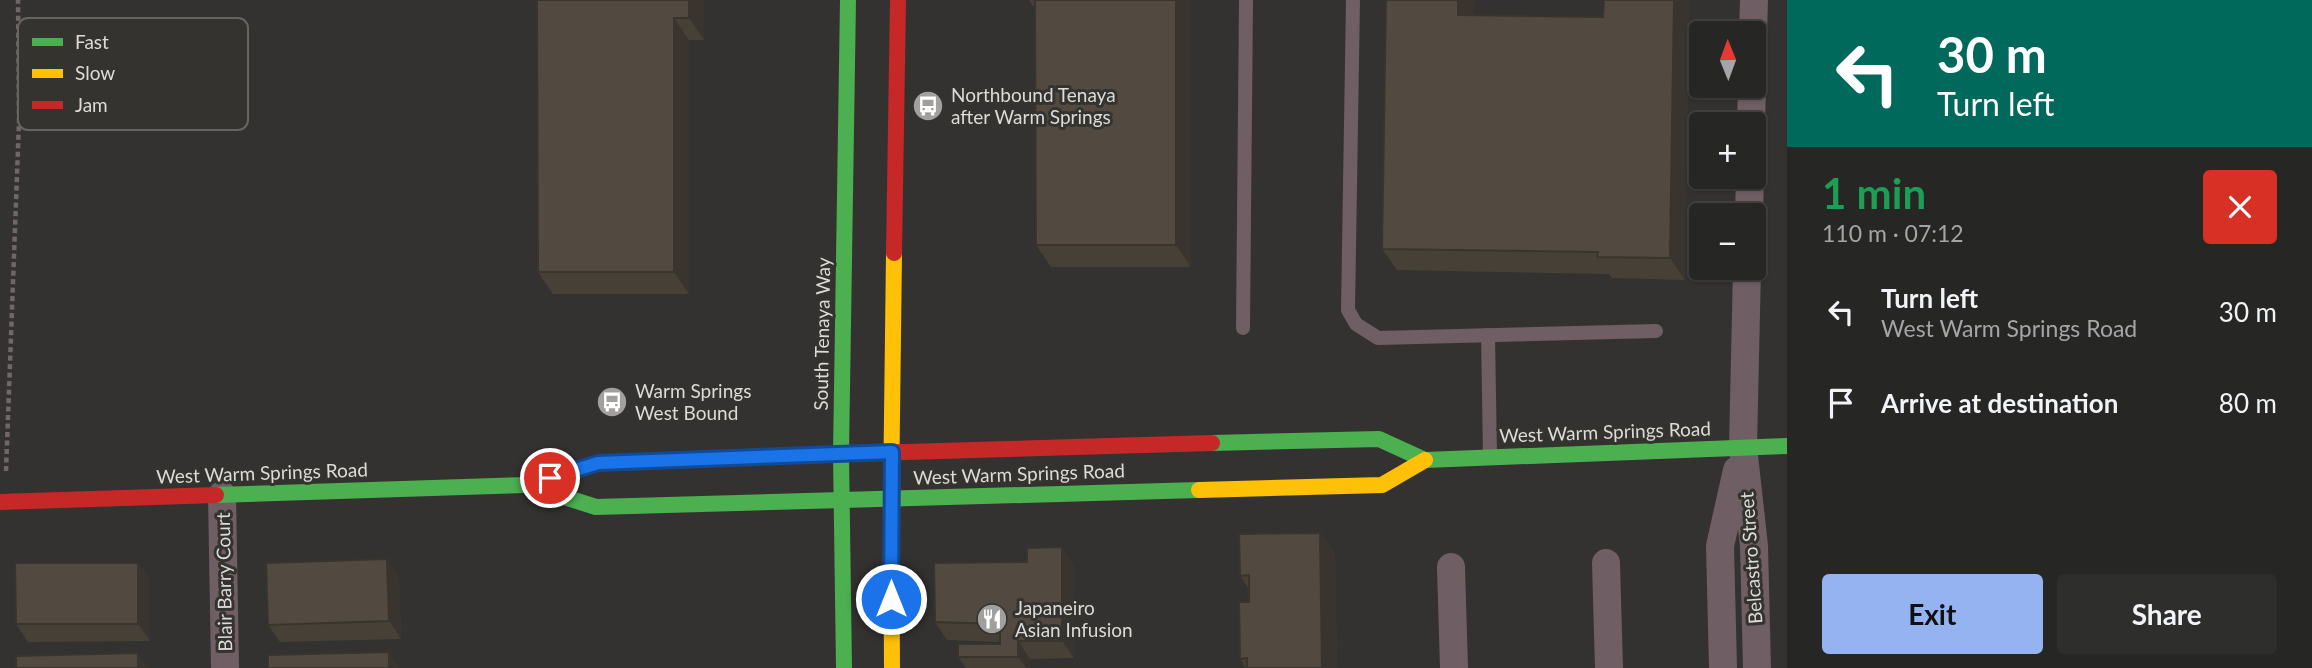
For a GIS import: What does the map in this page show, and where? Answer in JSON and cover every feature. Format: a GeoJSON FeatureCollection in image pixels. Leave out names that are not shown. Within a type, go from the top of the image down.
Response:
{"type":"FeatureCollection","features":[{"type":"Feature","properties":{"kind":"main road","name":"South Tenaya Way"},"geometry":{"type":"LineString","coordinates":[[844,668],[841,454],[848,0]]}},
{"type":"Feature","properties":{"kind":"main road"},"geometry":{"type":"LineString","coordinates":[[892,668],[891,498],[898,0]]}},
{"type":"Feature","properties":{"kind":"main road","name":"West Warm Springs Road"},"geometry":{"type":"LineString","coordinates":[[2,502],[526,485],[598,463],[892,452],[1379,439],[1425,460],[1787,446]]}},
{"type":"Feature","properties":{"kind":"main road","name":"West Warm Springs Road"},"geometry":{"type":"LineString","coordinates":[[526,485],[596,507],[1382,485],[1425,460]]}},
{"type":"Feature","properties":{"kind":"street"},"geometry":{"type":"LineString","coordinates":[[1754,0],[1754,21]]}},
{"type":"Feature","properties":{"kind":"street","name":"Belcastro Street"},"geometry":{"type":"LineString","coordinates":[[1747,280],[1743,447],[1754,546],[1758,668]]}},
{"type":"Feature","properties":{"kind":"street","name":"Belcastro Street"},"geometry":{"type":"LineString","coordinates":[[1723,668],[1720,546],[1743,447]]}},
{"type":"Feature","properties":{"kind":"street","name":"Blair Barry Court"},"geometry":{"type":"LineString","coordinates":[[222,495],[225,668]]}},
{"type":"Feature","properties":{"kind":"street"},"geometry":{"type":"LineString","coordinates":[[1606,563],[1609,668]]}},
{"type":"Feature","properties":{"kind":"street"},"geometry":{"type":"LineString","coordinates":[[1451,567],[1454,668]]}},
{"type":"Feature","properties":{"kind":"lane"},"geometry":{"type":"LineString","coordinates":[[1243,328],[1246,0]]}},
{"type":"Feature","properties":{"kind":"lane"},"geometry":{"type":"LineString","coordinates":[[1353,0],[1348,310],[1356,324],[1378,338],[1656,331]]}},
{"type":"Feature","properties":{"kind":"lane"},"geometry":{"type":"LineString","coordinates":[[1488,335],[1490,458]]}},
{"type":"Feature","properties":{"kind":"path"},"geometry":{"type":"LineString","coordinates":[[18,0],[18,18]]}},
{"type":"Feature","properties":{"kind":"path"},"geometry":{"type":"LineString","coordinates":[[2,502],[19,130]]}},
{"type":"Feature","properties":{"kind":"building"},"geometry":{"type":"Polygon","coordinates":[[[537,0],[689,0],[689,18],[674,18],[674,272],[538,272],[537,0]]]}},
{"type":"Feature","properties":{"kind":"building"},"geometry":{"type":"Polygon","coordinates":[[[1035,0],[1176,0],[1176,245],[1036,245],[1035,0]]]}},
{"type":"Feature","properties":{"kind":"building"},"geometry":{"type":"Polygon","coordinates":[[[1386,0],[1458,0],[1458,15],[1603,17],[1604,0],[1674,0],[1670,258],[1597,257],[1598,252],[1382,249],[1386,0]]]}},
{"type":"Feature","properties":{"kind":"building"},"geometry":{"type":"Polygon","coordinates":[[[1320,533],[1322,668],[1247,668],[1247,658],[1240,659],[1239,602],[1249,602],[1249,575],[1240,576],[1239,534],[1320,533]]]}},
{"type":"Feature","properties":{"kind":"building"},"geometry":{"type":"Polygon","coordinates":[[[1062,547],[1062,641],[1018,641],[1018,657],[958,657],[958,644],[1000,644],[1000,624],[935,622],[934,563],[1027,562],[1027,548],[1062,547]]]}},
{"type":"Feature","properties":{"kind":"building"},"geometry":{"type":"Polygon","coordinates":[[[387,559],[389,621],[268,625],[266,563],[387,559]]]}},
{"type":"Feature","properties":{"kind":"building"},"geometry":{"type":"Polygon","coordinates":[[[15,563],[138,563],[138,624],[16,624],[15,563]]]}},
{"type":"Feature","properties":{"kind":"building"},"geometry":{"type":"Polygon","coordinates":[[[389,652],[389,668],[268,668],[268,655],[389,652]]]}},
{"type":"Feature","properties":{"kind":"building"},"geometry":{"type":"Polygon","coordinates":[[[138,653],[138,668],[16,668],[16,656],[138,653]]]}},
{"type":"Feature","properties":{"kind":"traffic: fast"},"geometry":{"type":"LineString","coordinates":[[844,668],[841,454],[848,0]]}},
{"type":"Feature","properties":{"kind":"traffic: fast"},"geometry":{"type":"LineString","coordinates":[[1212,443],[1379,439],[1425,460],[1787,446]]}},
{"type":"Feature","properties":{"kind":"traffic: fast"},"geometry":{"type":"LineString","coordinates":[[216,495],[526,485],[599,463],[836,454]]}},
{"type":"Feature","properties":{"kind":"traffic: fast"},"geometry":{"type":"LineString","coordinates":[[526,485],[596,507],[1199,490]]}},
{"type":"Feature","properties":{"kind":"traffic: slow"},"geometry":{"type":"LineString","coordinates":[[892,668],[894,253]]}},
{"type":"Feature","properties":{"kind":"traffic: slow"},"geometry":{"type":"LineString","coordinates":[[1199,490],[1382,485],[1425,460]]}},
{"type":"Feature","properties":{"kind":"traffic: jam"},"geometry":{"type":"LineString","coordinates":[[894,253],[898,0]]}},
{"type":"Feature","properties":{"kind":"traffic: jam"},"geometry":{"type":"LineString","coordinates":[[836,454],[1212,443]]}},
{"type":"Feature","properties":{"kind":"traffic: jam"},"geometry":{"type":"LineString","coordinates":[[0,502],[216,495]]}},
{"type":"Feature","properties":{"kind":"place","name":"Northbound Tenaya after Warm Springs"},"geometry":{"type":"Point","coordinates":[928,106]}},
{"type":"Feature","properties":{"kind":"place","name":"Warm Springs West Bound"},"geometry":{"type":"Point","coordinates":[612,402]}},
{"type":"Feature","properties":{"kind":"place","name":"Japaneiro Asian Infusion"},"geometry":{"type":"Point","coordinates":[992,619]}},
{"type":"Feature","properties":{"kind":"route"},"geometry":{"type":"LineString","coordinates":[[550,478],[598,463],[892,452],[891,599]]}}]}
